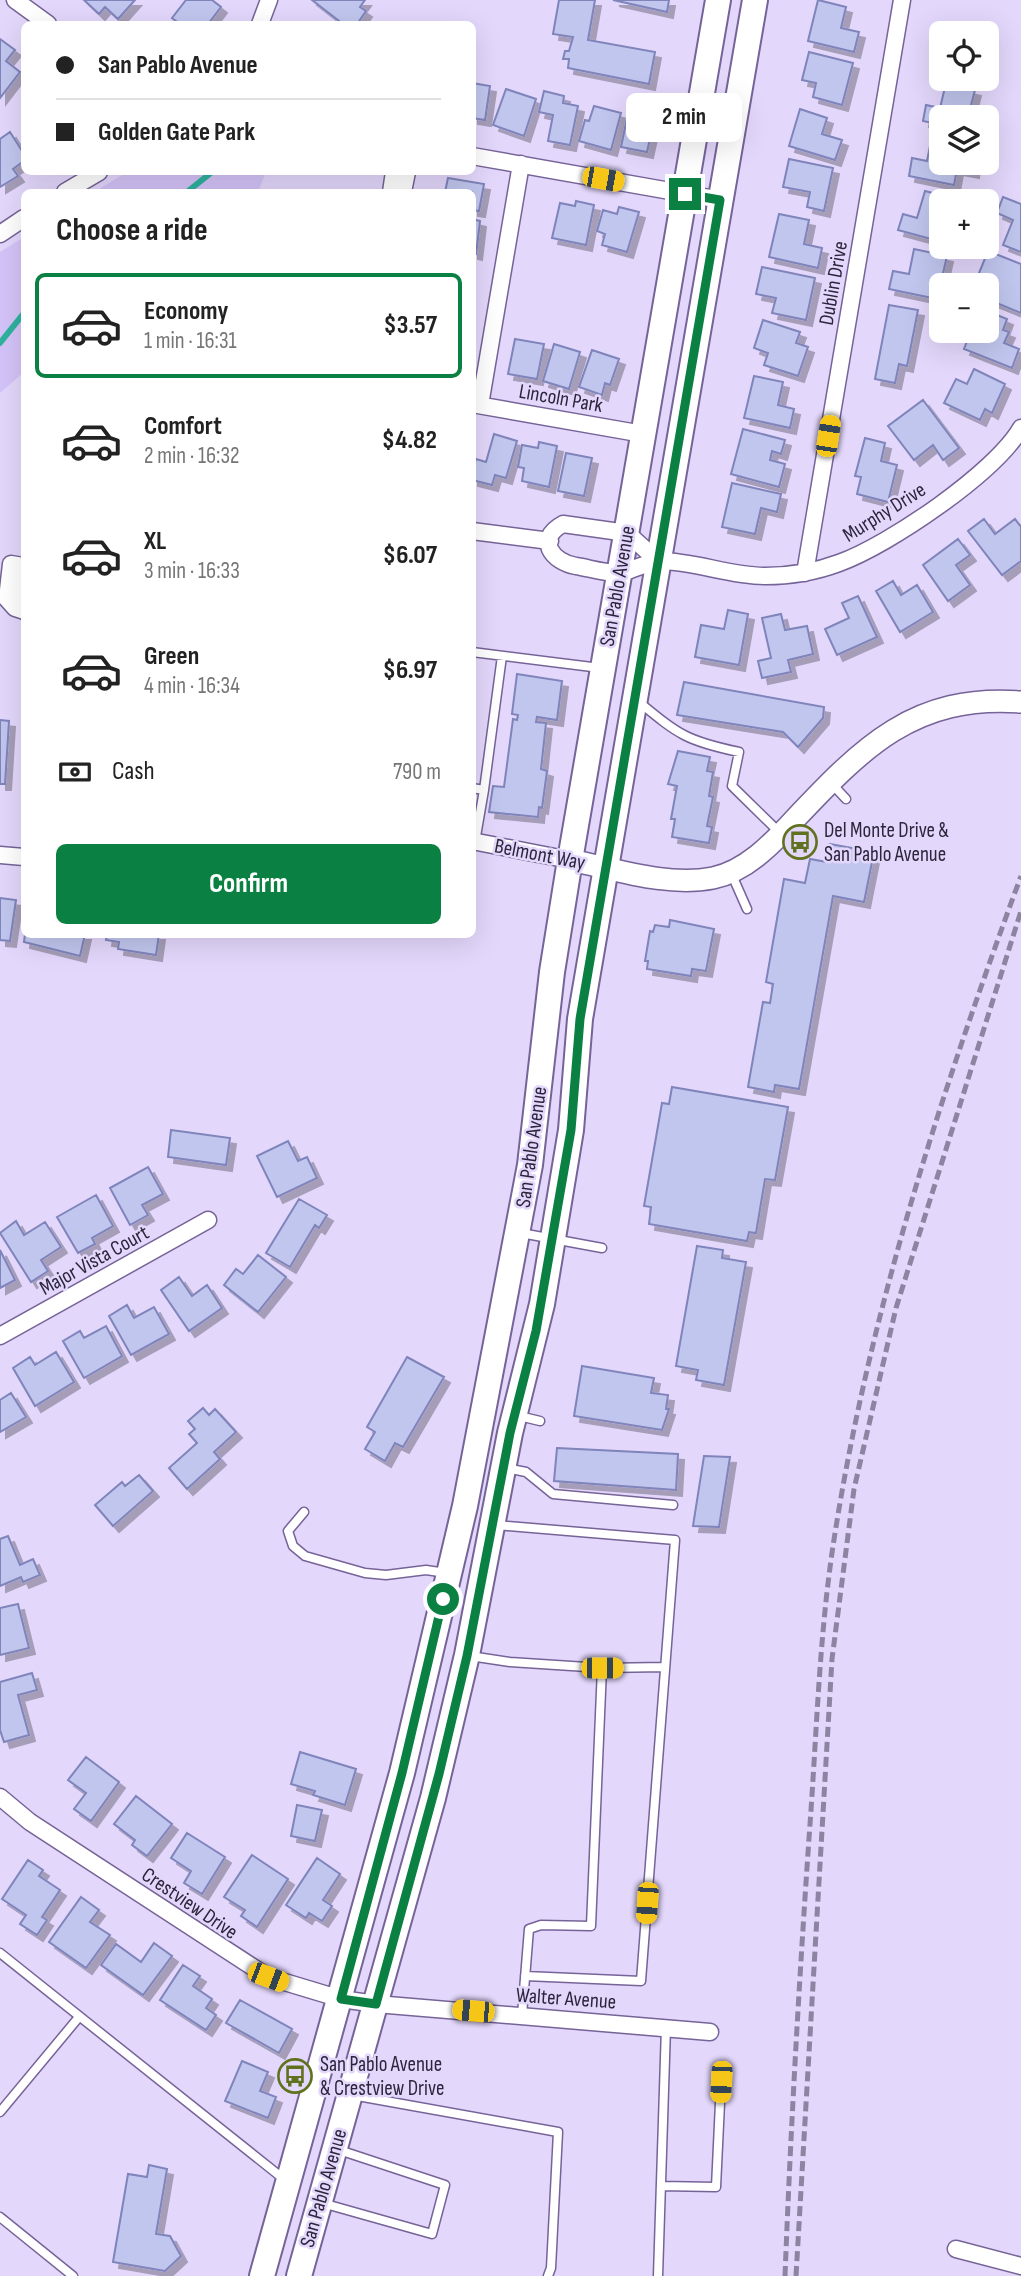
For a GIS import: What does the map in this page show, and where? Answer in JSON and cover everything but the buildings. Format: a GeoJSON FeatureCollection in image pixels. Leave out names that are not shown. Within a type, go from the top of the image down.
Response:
{"type":"FeatureCollection","features":[{"type":"Feature","properties":{"kind":"main road","name":"San Pablo Avenue"},"geometry":{"type":"LineString","coordinates":[[262,2276],[402,1773],[480,1437],[535,1133],[552,972],[570,860],[718,0]]}},
{"type":"Feature","properties":{"kind":"main road","name":"San Pablo Avenue"},"geometry":{"type":"LineString","coordinates":[[299,2276],[433,1798],[467,1656],[514,1415],[536,1331],[571,1130],[580,1019],[755,0]]}},
{"type":"Feature","properties":{"kind":"street"},"geometry":{"type":"LineString","coordinates":[[15,0],[44,21]]}},
{"type":"Feature","properties":{"kind":"street"},"geometry":{"type":"LineString","coordinates":[[261,21],[269,0]]}},
{"type":"Feature","properties":{"kind":"street","name":"Dublin Drive"},"geometry":{"type":"LineString","coordinates":[[805,573],[902,0]]}},
{"type":"Feature","properties":{"kind":"street"},"geometry":{"type":"LineString","coordinates":[[476,157],[720,200]]}},
{"type":"Feature","properties":{"kind":"street"},"geometry":{"type":"LineString","coordinates":[[476,405],[521,164]]}},
{"type":"Feature","properties":{"kind":"street"},"geometry":{"type":"LineString","coordinates":[[70,189],[94,175]]}},
{"type":"Feature","properties":{"kind":"street"},"geometry":{"type":"LineString","coordinates":[[0,234],[21,220]]}},
{"type":"Feature","properties":{"kind":"street","name":"Lincoln Park"},"geometry":{"type":"LineString","coordinates":[[476,405],[643,434]]}},
{"type":"Feature","properties":{"kind":"street","name":"Murphy Drive"},"geometry":{"type":"LineString","coordinates":[[659,561],[743,575],[805,573],[852,558],[902,529],[984,472],[1021,428]]}},
{"type":"Feature","properties":{"kind":"street"},"geometry":{"type":"LineString","coordinates":[[563,524],[627,533],[659,561],[620,573],[562,563],[552,554],[550,541],[553,533],[563,524]]}},
{"type":"Feature","properties":{"kind":"street"},"geometry":{"type":"LineString","coordinates":[[476,532],[550,541]]}},
{"type":"Feature","properties":{"kind":"street"},"geometry":{"type":"LineString","coordinates":[[21,566],[11,564],[7,598],[15,608],[21,610]]}},
{"type":"Feature","properties":{"kind":"street"},"geometry":{"type":"LineString","coordinates":[[731,872],[756,856],[781,834],[869,745],[911,719],[961,703],[1021,702]]}},
{"type":"Feature","properties":{"kind":"street","name":"Belmont Way"},"geometry":{"type":"LineString","coordinates":[[476,841],[687,880],[731,872]]}},
{"type":"Feature","properties":{"kind":"street"},"geometry":{"type":"LineString","coordinates":[[0,855],[21,857]]}},
{"type":"Feature","properties":{"kind":"street","name":"Major Vista Court"},"geometry":{"type":"LineString","coordinates":[[0,1336],[208,1220]]}},
{"type":"Feature","properties":{"kind":"street","name":"Crestview Drive"},"geometry":{"type":"LineString","coordinates":[[0,1797],[30,1822],[254,1970],[282,1983],[341,1999],[376,2004]]}},
{"type":"Feature","properties":{"kind":"street","name":"Walter Avenue"},"geometry":{"type":"LineString","coordinates":[[376,2004],[710,2032]]}},
{"type":"Feature","properties":{"kind":"street"},"geometry":{"type":"LineString","coordinates":[[957,2249],[1021,2266]]}},
{"type":"Feature","properties":{"kind":"lane"},"geometry":{"type":"LineString","coordinates":[[476,653],[603,669]]}},
{"type":"Feature","properties":{"kind":"lane"},"geometry":{"type":"LineString","coordinates":[[476,831],[502,656]]}},
{"type":"Feature","properties":{"kind":"lane"},"geometry":{"type":"LineString","coordinates":[[636,699],[678,734],[699,744],[739,752],[732,786],[781,834]]}},
{"type":"Feature","properties":{"kind":"lane"},"geometry":{"type":"LineString","coordinates":[[830,782],[846,800]]}},
{"type":"Feature","properties":{"kind":"lane"},"geometry":{"type":"LineString","coordinates":[[476,789],[484,790]]}},
{"type":"Feature","properties":{"kind":"lane"},"geometry":{"type":"LineString","coordinates":[[731,872],[747,909]]}},
{"type":"Feature","properties":{"kind":"lane"},"geometry":{"type":"LineString","coordinates":[[518,1233],[602,1248]]}},
{"type":"Feature","properties":{"kind":"lane"},"geometry":{"type":"LineString","coordinates":[[514,1415],[540,1421]]}},
{"type":"Feature","properties":{"kind":"lane"},"geometry":{"type":"LineString","coordinates":[[503,1467],[526,1472],[553,1494],[673,1505]]}},
{"type":"Feature","properties":{"kind":"lane"},"geometry":{"type":"LineString","coordinates":[[304,1512],[288,1531],[293,1546],[306,1556],[372,1575],[426,1570],[449,1574]]}},
{"type":"Feature","properties":{"kind":"lane"},"geometry":{"type":"LineString","coordinates":[[493,1525],[675,1540],[641,1981],[525,1976]]}},
{"type":"Feature","properties":{"kind":"lane"},"geometry":{"type":"LineString","coordinates":[[467,1656],[510,1662],[602,1668],[665,1667]]}},
{"type":"Feature","properties":{"kind":"lane"},"geometry":{"type":"LineString","coordinates":[[522,2015],[528,1929],[541,1925],[591,1926],[602,1668]]}},
{"type":"Feature","properties":{"kind":"lane"},"geometry":{"type":"LineString","coordinates":[[0,1953],[288,2183]]}},
{"type":"Feature","properties":{"kind":"lane"},"geometry":{"type":"LineString","coordinates":[[0,2112],[79,2017]]}},
{"type":"Feature","properties":{"kind":"lane"},"geometry":{"type":"LineString","coordinates":[[658,2276],[666,2027]]}},
{"type":"Feature","properties":{"kind":"lane"},"geometry":{"type":"LineString","coordinates":[[661,2186],[716,2188],[721,2082]]}},
{"type":"Feature","properties":{"kind":"lane"},"geometry":{"type":"LineString","coordinates":[[349,2095],[558,2132],[551,2268],[548,2276]]}},
{"type":"Feature","properties":{"kind":"lane"},"geometry":{"type":"LineString","coordinates":[[319,2203],[432,2234],[445,2185],[334,2148]]}},
{"type":"Feature","properties":{"kind":"lane"},"geometry":{"type":"LineString","coordinates":[[0,2217],[73,2276]]}},
{"type":"Feature","properties":{"kind":"shaded area"},"geometry":{"type":"Polygon","coordinates":[[[122,175],[265,175],[259,189],[99,189],[122,175]]]}},
{"type":"Feature","properties":{"kind":"shaded area"},"geometry":{"type":"Polygon","coordinates":[[[21,239],[21,375],[0,393],[0,252],[21,239]]]}},
{"type":"Feature","properties":{"kind":"waterway"},"geometry":{"type":"LineString","coordinates":[[191,189],[208,175]]}},
{"type":"Feature","properties":{"kind":"waterway"},"geometry":{"type":"LineString","coordinates":[[0,343],[21,317]]}},
{"type":"Feature","properties":{"kind":"railway"},"geometry":{"type":"LineString","coordinates":[[785,2276],[796,2043],[817,1711],[833,1546],[866,1375],[910,1206],[963,1040],[1021,876]]}},
{"type":"Feature","properties":{"kind":"railway"},"geometry":{"type":"LineString","coordinates":[[796,2276],[832,1659],[854,1489],[896,1308],[1021,911]]}},
{"type":"Feature","properties":{"kind":"place","name":"Del Monte Drive & San Pablo Avenue"},"geometry":{"type":"Point","coordinates":[800,842]}},
{"type":"Feature","properties":{"kind":"place","name":"San Pablo Avenue & Crestview Drive"},"geometry":{"type":"Point","coordinates":[295,2076]}},
{"type":"Feature","properties":{"kind":"route"},"geometry":{"type":"LineString","coordinates":[[443,1599],[402,1773],[341,1999],[376,2004],[433,1798],[456,1703],[510,1433],[542,1304],[571,1130],[580,1019],[720,200],[685,194]]}}]}
